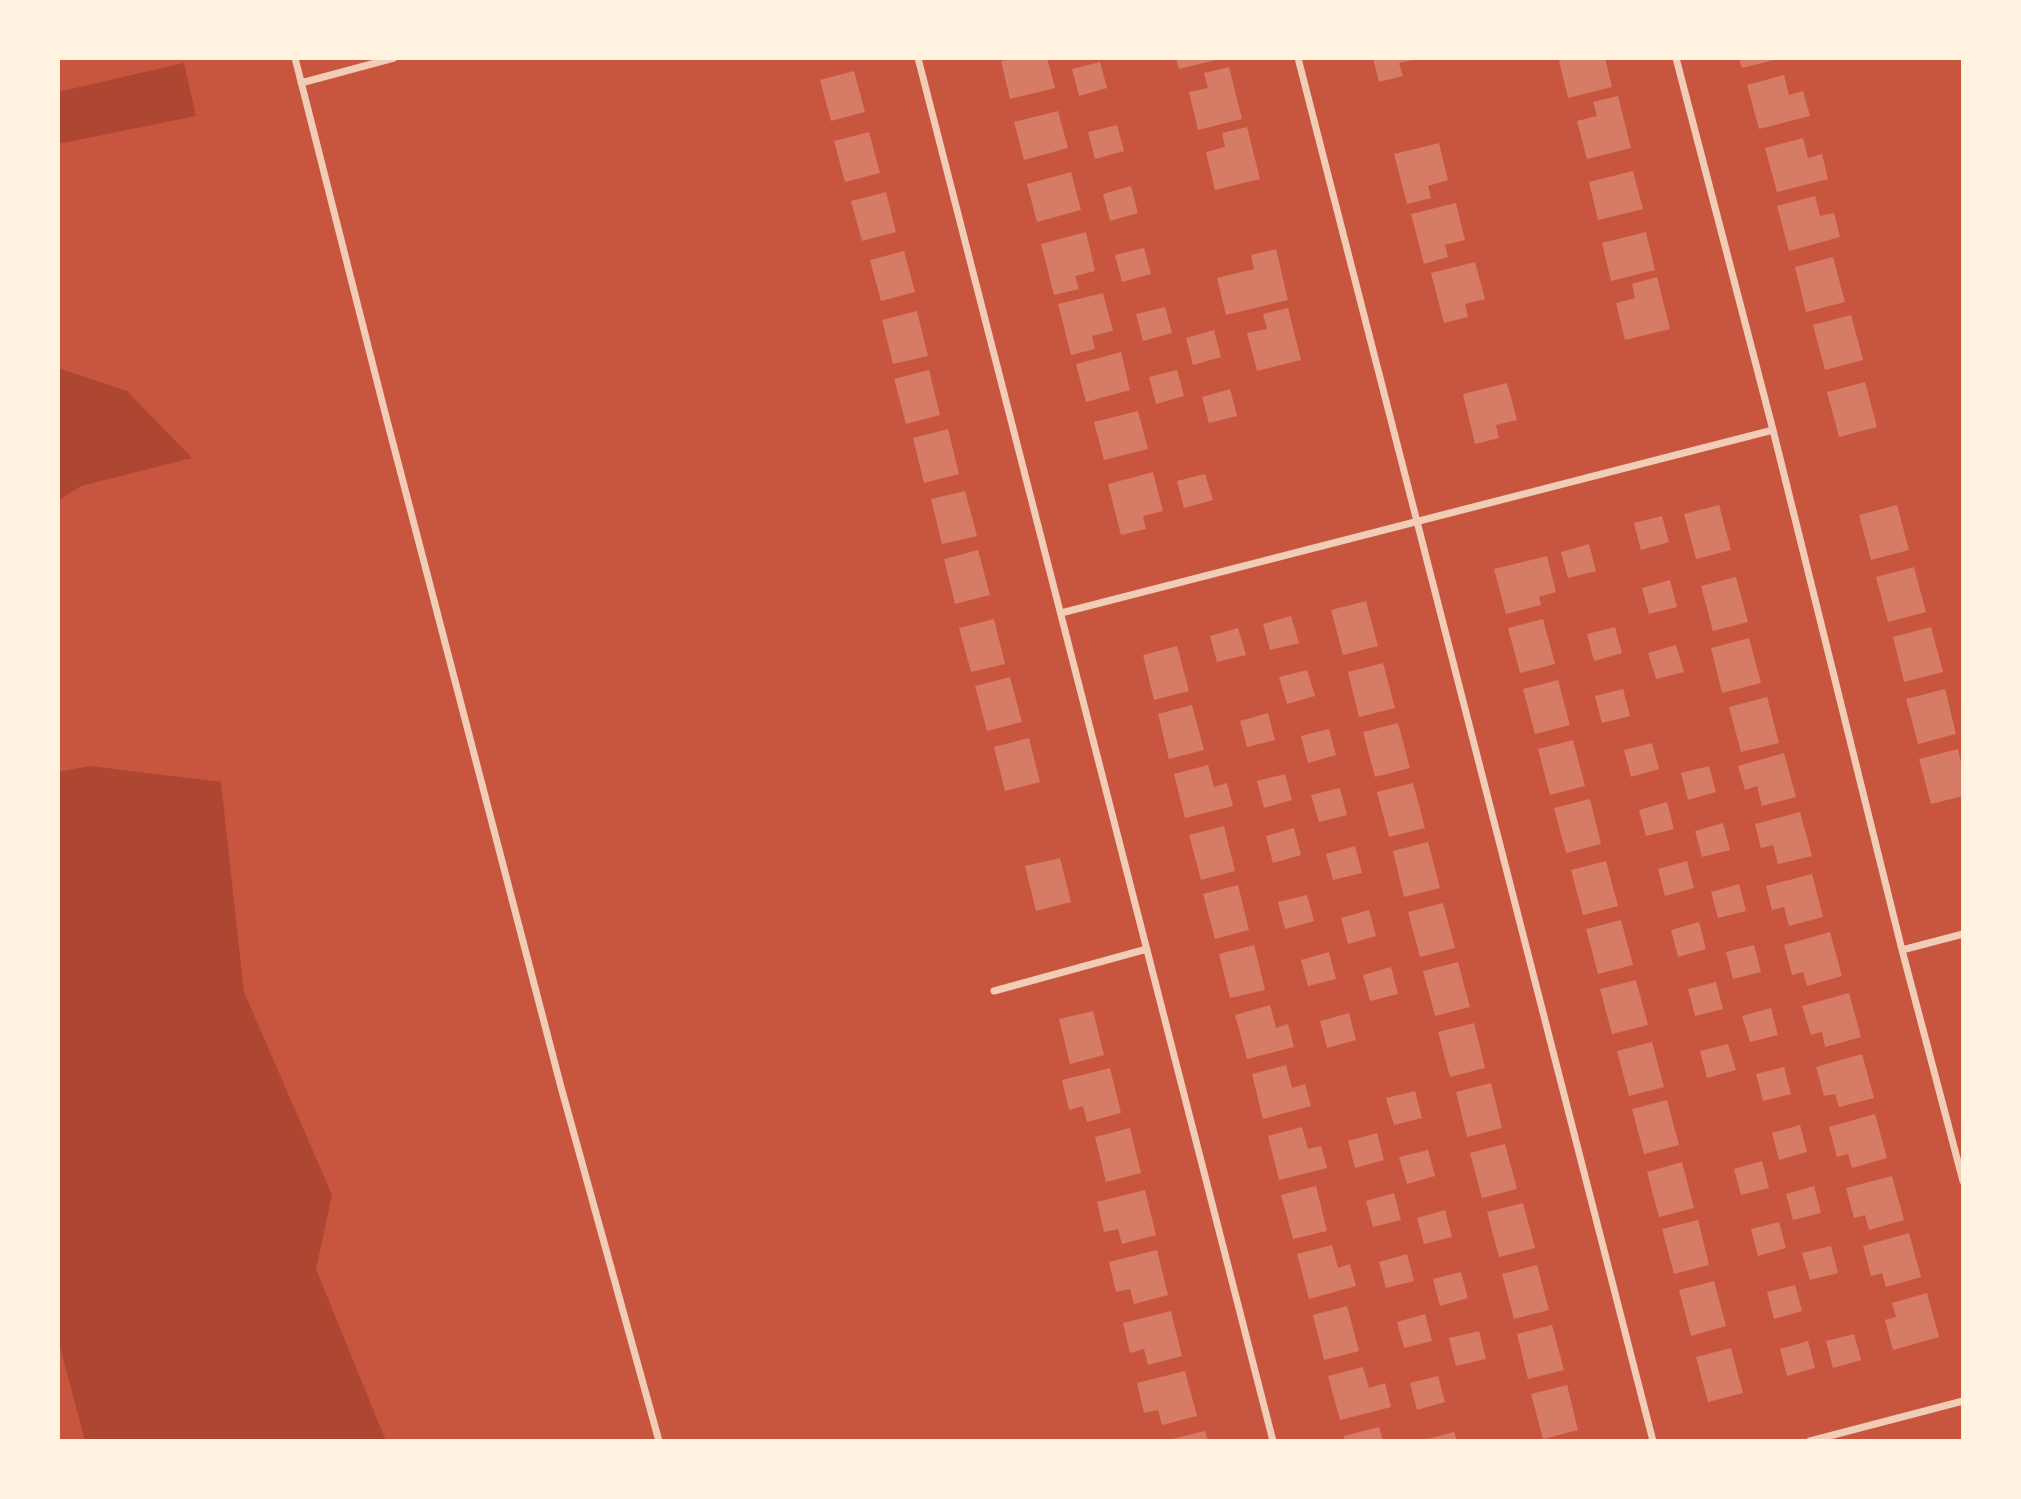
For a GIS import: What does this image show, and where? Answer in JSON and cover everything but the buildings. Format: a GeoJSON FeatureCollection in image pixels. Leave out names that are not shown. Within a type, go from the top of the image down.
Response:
{"type":"FeatureCollection","features":[{"type":"Feature","properties":{"kind":"street"},"geometry":{"type":"LineString","coordinates":[[295,58],[561,1087],[659,1441]]}},
{"type":"Feature","properties":{"kind":"street"},"geometry":{"type":"LineString","coordinates":[[301,83],[394,58]]}},
{"type":"Feature","properties":{"kind":"street"},"geometry":{"type":"LineString","coordinates":[[918,58],[1273,1441]]}},
{"type":"Feature","properties":{"kind":"street"},"geometry":{"type":"LineString","coordinates":[[1298,58],[1653,1441]]}},
{"type":"Feature","properties":{"kind":"street"},"geometry":{"type":"LineString","coordinates":[[1676,58],[1963,1181]]}},
{"type":"Feature","properties":{"kind":"street"},"geometry":{"type":"LineString","coordinates":[[1061,613],[1773,430]]}},
{"type":"Feature","properties":{"kind":"street"},"geometry":{"type":"LineString","coordinates":[[1902,950],[1963,934]]}},
{"type":"Feature","properties":{"kind":"street"},"geometry":{"type":"LineString","coordinates":[[994,991],[1147,949]]}},
{"type":"Feature","properties":{"kind":"street"},"geometry":{"type":"LineString","coordinates":[[1810,1441],[1963,1401]]}},
{"type":"Feature","properties":{"kind":"shaded area"},"geometry":{"type":"Polygon","coordinates":[[[184,63],[196,116],[58,144],[58,92],[184,63]]]}},
{"type":"Feature","properties":{"kind":"shaded area"},"geometry":{"type":"Polygon","coordinates":[[[58,368],[127,391],[192,458],[81,486],[58,501],[58,368]]]}},
{"type":"Feature","properties":{"kind":"shaded area"},"geometry":{"type":"Polygon","coordinates":[[[90,766],[221,782],[244,992],[332,1195],[316,1269],[386,1441],[85,1441],[58,1339],[58,772],[90,766]]]}}]}
